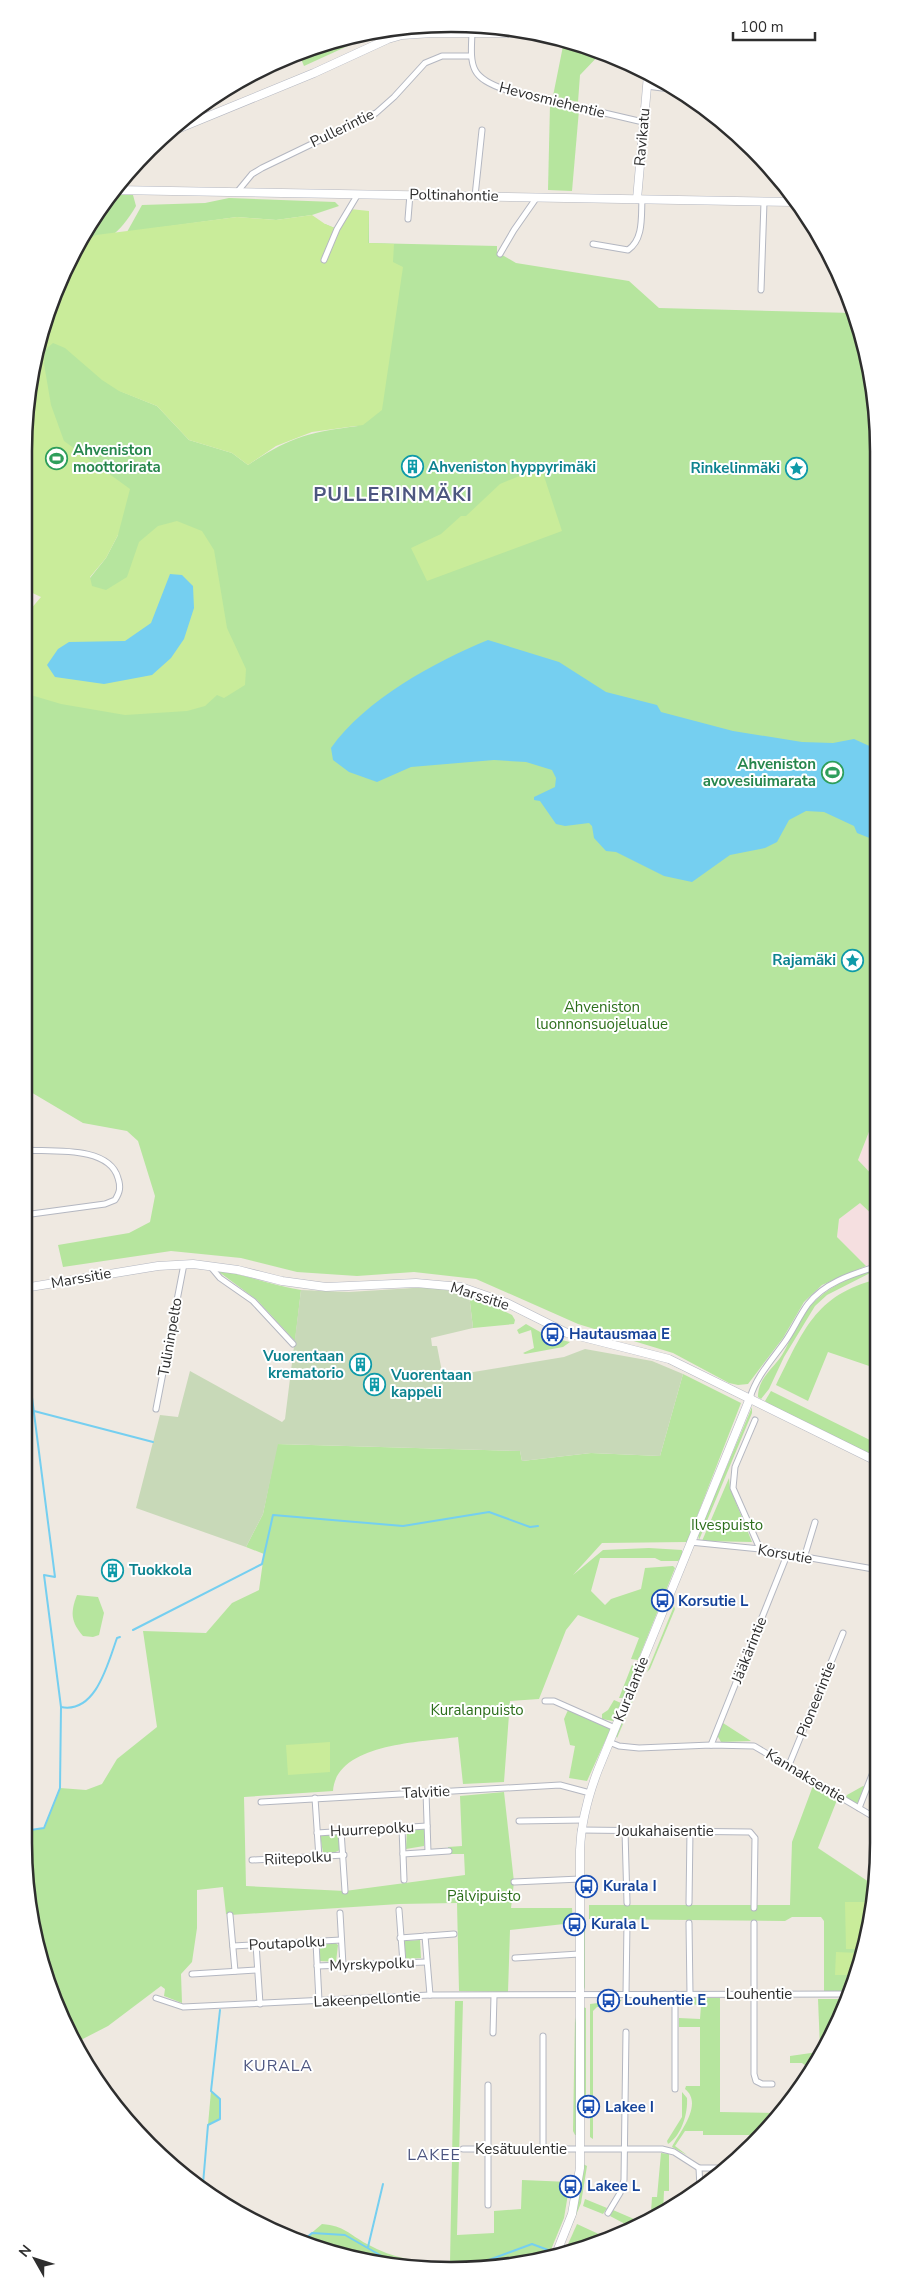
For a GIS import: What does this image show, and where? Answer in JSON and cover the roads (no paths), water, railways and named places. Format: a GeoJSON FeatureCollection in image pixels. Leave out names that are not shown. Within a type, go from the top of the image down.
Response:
{"type":"FeatureCollection","features":[{"type":"Feature","properties":{"kind":"street"},"geometry":{"type":"LineString","coordinates":[[470,56],[472,34]]}},
{"type":"Feature","properties":{"kind":"street"},"geometry":{"type":"LineString","coordinates":[[407,35],[486,34]]}},
{"type":"Feature","properties":{"kind":"street"},"geometry":{"type":"LineString","coordinates":[[190,124],[314,73],[377,40]]}},
{"type":"Feature","properties":{"kind":"street","name":"Pullerintie"},"geometry":{"type":"LineString","coordinates":[[238,192],[252,174],[262,168],[386,105],[425,62],[442,56],[470,56]]}},
{"type":"Feature","properties":{"kind":"street","name":"Hevosmiehentie"},"geometry":{"type":"LineString","coordinates":[[470,56],[476,73],[486,83],[643,122]]}},
{"type":"Feature","properties":{"kind":"street","name":"Ravikatu"},"geometry":{"type":"LineString","coordinates":[[639,199],[643,122],[647,82]]}},
{"type":"Feature","properties":{"kind":"street"},"geometry":{"type":"LineString","coordinates":[[647,86],[658,88]]}},
{"type":"Feature","properties":{"kind":"street"},"geometry":{"type":"LineString","coordinates":[[475,196],[482,130]]}},
{"type":"Feature","properties":{"kind":"street","name":"Poltinahontie"},"geometry":{"type":"LineString","coordinates":[[124,190],[788,202]]}},
{"type":"Feature","properties":{"kind":"street"},"geometry":{"type":"LineString","coordinates":[[324,260],[337,229],[358,194]]}},
{"type":"Feature","properties":{"kind":"street"},"geometry":{"type":"LineString","coordinates":[[408,219],[410,194]]}},
{"type":"Feature","properties":{"kind":"street"},"geometry":{"type":"LineString","coordinates":[[500,254],[537,197]]}},
{"type":"Feature","properties":{"kind":"street"},"geometry":{"type":"LineString","coordinates":[[593,244],[628,250],[633,247],[641,224],[639,199]]}},
{"type":"Feature","properties":{"kind":"street"},"geometry":{"type":"LineString","coordinates":[[761,290],[764,202]]}},
{"type":"Feature","properties":{"kind":"street"},"geometry":{"type":"LineString","coordinates":[[32,1150],[97,1156],[111,1166],[117,1175],[120,1186],[115,1200],[105,1204],[32,1214]]}},
{"type":"Feature","properties":{"kind":"street","name":"Marssitie"},"geometry":{"type":"LineString","coordinates":[[32,1287],[135,1269],[184,1264],[238,1270],[282,1281],[326,1287],[416,1283],[461,1287],[507,1303],[568,1333],[669,1359],[870,1458]]}},
{"type":"Feature","properties":{"kind":"street","name":"Tulininpelto"},"geometry":{"type":"LineString","coordinates":[[156,1409],[184,1264]]}},
{"type":"Feature","properties":{"kind":"street"},"geometry":{"type":"LineString","coordinates":[[209,1266],[253,1301],[293,1344]]}},
{"type":"Feature","properties":{"kind":"street"},"geometry":{"type":"LineString","coordinates":[[750,1398],[757,1380],[785,1341],[808,1303],[817,1294],[841,1279],[870,1269]]}},
{"type":"Feature","properties":{"kind":"street","name":"Kuralantie"},"geometry":{"type":"LineString","coordinates":[[558,2247],[574,2205],[580,2168],[579,1994],[581,1830],[583,1820],[590,1793],[609,1742],[750,1398]]}},
{"type":"Feature","properties":{"kind":"street"},"geometry":{"type":"LineString","coordinates":[[755,1420],[735,1468],[733,1488],[760,1549]]}},
{"type":"Feature","properties":{"kind":"street"},"geometry":{"type":"LineString","coordinates":[[804,1558],[815,1522]]}},
{"type":"Feature","properties":{"kind":"street","name":"Korsutie"},"geometry":{"type":"LineString","coordinates":[[690,1542],[760,1549],[870,1569]]}},
{"type":"Feature","properties":{"kind":"street","name":"Jääkärintie"},"geometry":{"type":"LineString","coordinates":[[711,1745],[787,1555]]}},
{"type":"Feature","properties":{"kind":"street","name":"Pioneerintie"},"geometry":{"type":"LineString","coordinates":[[789,1765],[843,1633]]}},
{"type":"Feature","properties":{"kind":"street"},"geometry":{"type":"LineString","coordinates":[[545,1701],[554,1701],[615,1728]]}},
{"type":"Feature","properties":{"kind":"street","name":"Kannaksentie"},"geometry":{"type":"LineString","coordinates":[[609,1742],[619,1746],[639,1748],[711,1745],[754,1746],[870,1815]]}},
{"type":"Feature","properties":{"kind":"street"},"geometry":{"type":"LineString","coordinates":[[859,1808],[870,1780]]}},
{"type":"Feature","properties":{"kind":"street","name":"Talvitie"},"geometry":{"type":"LineString","coordinates":[[261,1802],[560,1785],[590,1793]]}},
{"type":"Feature","properties":{"kind":"street"},"geometry":{"type":"LineString","coordinates":[[426,1792],[428,1852]]}},
{"type":"Feature","properties":{"kind":"street"},"geometry":{"type":"LineString","coordinates":[[315,1798],[319,1858]]}},
{"type":"Feature","properties":{"kind":"street"},"geometry":{"type":"LineString","coordinates":[[519,1821],[583,1820]]}},
{"type":"Feature","properties":{"kind":"street","name":"Huurrepolku"},"geometry":{"type":"LineString","coordinates":[[317,1833],[427,1826]]}},
{"type":"Feature","properties":{"kind":"street"},"geometry":{"type":"LineString","coordinates":[[402,1828],[404,1880]]}},
{"type":"Feature","properties":{"kind":"street","name":"Joukahaisentie"},"geometry":{"type":"LineString","coordinates":[[581,1830],[750,1832],[755,1838],[754,1908]]}},
{"type":"Feature","properties":{"kind":"street"},"geometry":{"type":"LineString","coordinates":[[341,1831],[344,1855],[344,1891]]}},
{"type":"Feature","properties":{"kind":"street"},"geometry":{"type":"LineString","coordinates":[[625,1831],[627,1903]]}},
{"type":"Feature","properties":{"kind":"street"},"geometry":{"type":"LineString","coordinates":[[689,1903],[690,1831]]}},
{"type":"Feature","properties":{"kind":"street"},"geometry":{"type":"LineString","coordinates":[[403,1854],[448,1851]]}},
{"type":"Feature","properties":{"kind":"street","name":"Riitepolku"},"geometry":{"type":"LineString","coordinates":[[252,1860],[319,1858],[344,1855]]}},
{"type":"Feature","properties":{"kind":"street"},"geometry":{"type":"LineString","coordinates":[[514,1882],[580,1879]]}},
{"type":"Feature","properties":{"kind":"street"},"geometry":{"type":"LineString","coordinates":[[399,1910],[403,1963]]}},
{"type":"Feature","properties":{"kind":"street"},"geometry":{"type":"LineString","coordinates":[[340,1913],[343,1965]]}},
{"type":"Feature","properties":{"kind":"street"},"geometry":{"type":"LineString","coordinates":[[230,1915],[235,1971]]}},
{"type":"Feature","properties":{"kind":"street"},"geometry":{"type":"LineString","coordinates":[[626,1994],[627,1922]]}},
{"type":"Feature","properties":{"kind":"street"},"geometry":{"type":"LineString","coordinates":[[689,1922],[690,1994]]}},
{"type":"Feature","properties":{"kind":"street"},"geometry":{"type":"LineString","coordinates":[[754,1924],[754,2074],[756,2081],[762,2084],[772,2084]]}},
{"type":"Feature","properties":{"kind":"street"},"geometry":{"type":"LineString","coordinates":[[400,1938],[454,1934]]}},
{"type":"Feature","properties":{"kind":"street"},"geometry":{"type":"LineString","coordinates":[[424,1936],[430,1995]]}},
{"type":"Feature","properties":{"kind":"street","name":"Poutapolku"},"geometry":{"type":"LineString","coordinates":[[233,1946],[341,1940]]}},
{"type":"Feature","properties":{"kind":"street"},"geometry":{"type":"LineString","coordinates":[[316,1942],[319,2002]]}},
{"type":"Feature","properties":{"kind":"street"},"geometry":{"type":"LineString","coordinates":[[256,1944],[260,2004]]}},
{"type":"Feature","properties":{"kind":"street"},"geometry":{"type":"LineString","coordinates":[[514,1958],[580,1954]]}},
{"type":"Feature","properties":{"kind":"street","name":"Myrskypolku"},"geometry":{"type":"LineString","coordinates":[[317,1966],[426,1962]]}},
{"type":"Feature","properties":{"kind":"street"},"geometry":{"type":"LineString","coordinates":[[192,1974],[257,1970]]}},
{"type":"Feature","properties":{"kind":"street","name":"Louhentie"},"geometry":{"type":"LineString","coordinates":[[579,1994],[842,1994]]}},
{"type":"Feature","properties":{"kind":"street","name":"Lakeenpellontie"},"geometry":{"type":"LineString","coordinates":[[156,1998],[183,2007],[319,2002],[430,1995],[579,1994]]}},
{"type":"Feature","properties":{"kind":"street"},"geometry":{"type":"LineString","coordinates":[[675,1994],[675,2089]]}},
{"type":"Feature","properties":{"kind":"street"},"geometry":{"type":"LineString","coordinates":[[493,2033],[494,1996]]}},
{"type":"Feature","properties":{"kind":"street"},"geometry":{"type":"LineString","coordinates":[[608,2212],[620,2193],[624,2180],[626,2150],[626,2032]]}},
{"type":"Feature","properties":{"kind":"street"},"geometry":{"type":"LineString","coordinates":[[543,2036],[543,2148]]}},
{"type":"Feature","properties":{"kind":"street"},"geometry":{"type":"LineString","coordinates":[[488,2085],[488,2205]]}},
{"type":"Feature","properties":{"kind":"street","name":"Kesätuulentie"},"geometry":{"type":"LineString","coordinates":[[463,2149],[670,2150],[699,2168]]}},
{"type":"Feature","properties":{"kind":"street"},"geometry":{"type":"LineString","coordinates":[[700,2180],[699,2168],[716,2168]]}},
{"type":"Feature","properties":{"kind":"water"},"geometry":{"type":"Polygon","coordinates":[[[170,574],[182,575],[193,586],[194,608],[184,639],[171,658],[152,675],[104,684],[55,677],[47,665],[58,649],[69,642],[125,641],[151,623],[170,574]]]}},
{"type":"Feature","properties":{"kind":"water"},"geometry":{"type":"Polygon","coordinates":[[[488,640],[559,662],[606,692],[657,705],[661,712],[733,731],[802,742],[833,743],[854,739],[870,746],[870,838],[857,833],[854,826],[824,812],[806,811],[789,820],[777,842],[765,848],[730,855],[692,882],[664,876],[616,852],[606,851],[594,838],[592,826],[589,823],[565,826],[556,824],[540,801],[534,800],[534,797],[555,787],[556,778],[552,770],[526,762],[494,760],[411,767],[377,782],[349,772],[333,760],[331,748],[345,730],[362,714],[402,684],[445,659],[488,640]]]}},
{"type":"Feature","properties":{"kind":"waterway"},"geometry":{"type":"LineString","coordinates":[[32,1397],[55,1577],[44,1575],[61,1707]]}},
{"type":"Feature","properties":{"kind":"waterway"},"geometry":{"type":"LineString","coordinates":[[34,1411],[153,1442]]}},
{"type":"Feature","properties":{"kind":"waterway"},"geometry":{"type":"LineString","coordinates":[[133,1630],[262,1564],[273,1515],[403,1526],[489,1512],[530,1527],[538,1526]]}},
{"type":"Feature","properties":{"kind":"waterway"},"geometry":{"type":"LineString","coordinates":[[32,1830],[44,1828],[60,1788],[61,1707],[73,1707],[83,1703],[92,1695],[105,1673],[117,1638],[120,1637]]}},
{"type":"Feature","properties":{"kind":"waterway"},"geometry":{"type":"LineString","coordinates":[[203,2180],[208,2125],[220,2119],[220,2099],[211,2091],[220,2010]]}},
{"type":"Feature","properties":{"kind":"waterway"},"geometry":{"type":"LineString","coordinates":[[368,2247],[383,2184]]}},
{"type":"Feature","properties":{"kind":"waterway"},"geometry":{"type":"LineString","coordinates":[[309,2236],[312,2233],[345,2235],[379,2255]]}},
{"type":"Feature","properties":{"kind":"waterway"},"geometry":{"type":"LineString","coordinates":[[489,2260],[532,2244],[547,2250]]}},
{"type":"Feature","properties":{"kind":"place","name":"Ahveniston moottorirata"},"geometry":{"type":"Point","coordinates":[57,459]}},
{"type":"Feature","properties":{"kind":"place","name":"Ahveniston hyppyrimäki"},"geometry":{"type":"Point","coordinates":[412,467]}},
{"type":"Feature","properties":{"kind":"place","name":"Rinkelinmäki"},"geometry":{"type":"Point","coordinates":[796,468]}},
{"type":"Feature","properties":{"kind":"place","name":"Ahveniston avovesiuimarata"},"geometry":{"type":"Point","coordinates":[832,773]}},
{"type":"Feature","properties":{"kind":"place","name":"Rajamäki"},"geometry":{"type":"Point","coordinates":[852,960]}},
{"type":"Feature","properties":{"kind":"place","name":"Hautausmaa E"},"geometry":{"type":"Point","coordinates":[553,1334]}},
{"type":"Feature","properties":{"kind":"place","name":"Vuorentaan krematorio"},"geometry":{"type":"Point","coordinates":[360,1365]}},
{"type":"Feature","properties":{"kind":"place","name":"Vuorentaan kappeli"},"geometry":{"type":"Point","coordinates":[375,1384]}},
{"type":"Feature","properties":{"kind":"place","name":"Tuokkola"},"geometry":{"type":"Point","coordinates":[113,1570]}},
{"type":"Feature","properties":{"kind":"place","name":"Korsutie L"},"geometry":{"type":"Point","coordinates":[662,1601]}},
{"type":"Feature","properties":{"kind":"place","name":"Kurala I"},"geometry":{"type":"Point","coordinates":[587,1886]}},
{"type":"Feature","properties":{"kind":"place","name":"Kurala L"},"geometry":{"type":"Point","coordinates":[575,1924]}},
{"type":"Feature","properties":{"kind":"place","name":"Louhentie E"},"geometry":{"type":"Point","coordinates":[608,2000]}},
{"type":"Feature","properties":{"kind":"place","name":"Lakee I"},"geometry":{"type":"Point","coordinates":[589,2107]}},
{"type":"Feature","properties":{"kind":"place","name":"Lakee L"},"geometry":{"type":"Point","coordinates":[571,2186]}},
{"type":"Feature","properties":{"kind":"district","name":"PULLERINMÄKI"},"geometry":{"type":"Point","coordinates":[393,494]}},
{"type":"Feature","properties":{"kind":"district","name":"KURALA"},"geometry":{"type":"Point","coordinates":[278,2065]}},
{"type":"Feature","properties":{"kind":"district","name":"LAKEE"},"geometry":{"type":"Point","coordinates":[434,2154]}},
{"type":"Feature","properties":{"kind":"park label","name":"Ahveniston luonnonsuojelualue"},"geometry":{"type":"Point","coordinates":[602,1016]}},
{"type":"Feature","properties":{"kind":"park label","name":"Ilvespuisto"},"geometry":{"type":"Point","coordinates":[727,1525]}},
{"type":"Feature","properties":{"kind":"park label","name":"Kuralanpuisto"},"geometry":{"type":"Point","coordinates":[477,1710]}},
{"type":"Feature","properties":{"kind":"park label","name":"Pälvipuisto"},"geometry":{"type":"Point","coordinates":[484,1896]}}]}
